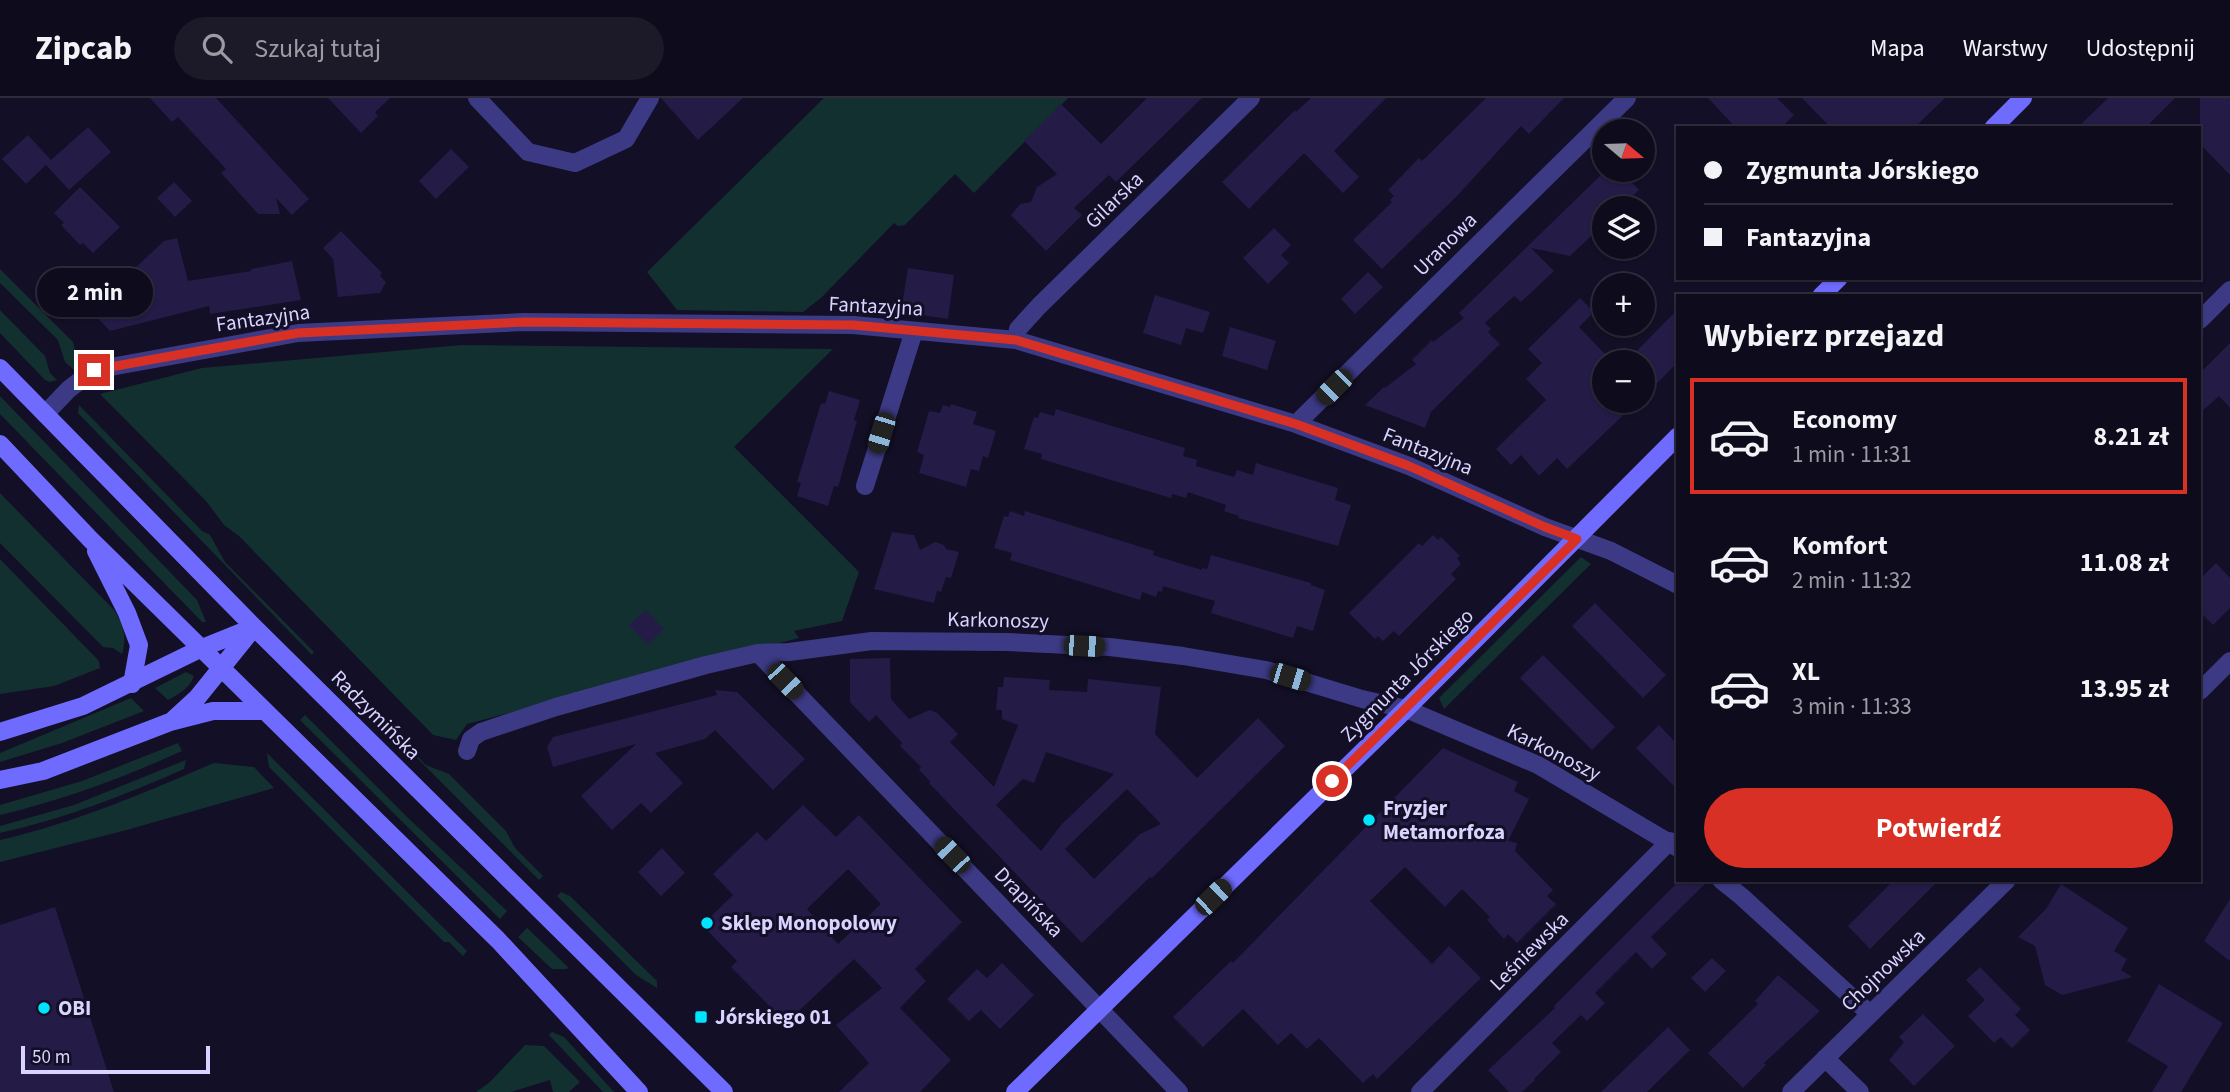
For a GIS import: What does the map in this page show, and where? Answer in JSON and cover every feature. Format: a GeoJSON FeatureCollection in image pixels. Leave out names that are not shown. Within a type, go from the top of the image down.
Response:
{"type":"FeatureCollection","features":[{"type":"Feature","properties":{"kind":"main road"},"geometry":{"type":"LineString","coordinates":[[1995,126],[2023,98]]}},
{"type":"Feature","properties":{"kind":"main road"},"geometry":{"type":"LineString","coordinates":[[1823,294],[1837,280]]}},
{"type":"Feature","properties":{"kind":"main road","name":"Radzymińska"},"geometry":{"type":"LineString","coordinates":[[0,368],[254,627],[724,1092]]}},
{"type":"Feature","properties":{"kind":"main road","name":"Zygmunta Jórskiego"},"geometry":{"type":"LineString","coordinates":[[1015,1092],[1406,709],[1676,438]]}},
{"type":"Feature","properties":{"kind":"main road"},"geometry":{"type":"LineString","coordinates":[[0,444],[90,539],[491,933],[639,1092]]}},
{"type":"Feature","properties":{"kind":"main road"},"geometry":{"type":"LineString","coordinates":[[90,539],[127,613],[139,645],[132,684]]}},
{"type":"Feature","properties":{"kind":"main road"},"geometry":{"type":"LineString","coordinates":[[0,732],[83,706],[202,648],[254,627]]}},
{"type":"Feature","properties":{"kind":"main road"},"geometry":{"type":"LineString","coordinates":[[170,722],[198,698],[254,627]]}},
{"type":"Feature","properties":{"kind":"main road"},"geometry":{"type":"LineString","coordinates":[[0,780],[43,771],[170,722],[213,712],[265,711]]}},
{"type":"Feature","properties":{"kind":"street"},"geometry":{"type":"LineString","coordinates":[[477,98],[528,152],[575,163],[626,139],[650,98]]}},
{"type":"Feature","properties":{"kind":"street","name":"Gilarska"},"geometry":{"type":"LineString","coordinates":[[1016,340],[1018,328],[1039,306],[1251,98]]}},
{"type":"Feature","properties":{"kind":"street","name":"Uranowa"},"geometry":{"type":"LineString","coordinates":[[1296,424],[1627,98]]}},
{"type":"Feature","properties":{"kind":"street"},"geometry":{"type":"LineString","coordinates":[[2201,319],[2230,290]]}},
{"type":"Feature","properties":{"kind":"street","name":"Fantazyjna"},"geometry":{"type":"LineString","coordinates":[[45,414],[69,389],[94,370],[298,333],[524,322],[853,325],[1016,340],[1296,424],[1409,466],[1545,527],[1611,551],[1676,584]]}},
{"type":"Feature","properties":{"kind":"street"},"geometry":{"type":"LineString","coordinates":[[865,486],[914,331]]}},
{"type":"Feature","properties":{"kind":"street","name":"Karkonoszy"},"geometry":{"type":"LineString","coordinates":[[467,751],[471,739],[481,732],[556,707],[706,664],[758,653],[789,652],[872,641],[1007,642],[1110,647],[1265,670],[1406,709],[1538,765],[1674,845]]}},
{"type":"Feature","properties":{"kind":"street","name":"Drapińska"},"geometry":{"type":"LineString","coordinates":[[758,653],[1179,1092]]}},
{"type":"Feature","properties":{"kind":"street"},"geometry":{"type":"LineString","coordinates":[[2201,690],[2230,661]]}},
{"type":"Feature","properties":{"kind":"street","name":"Leśniewska"},"geometry":{"type":"LineString","coordinates":[[1420,1092],[1674,845]]}},
{"type":"Feature","properties":{"kind":"street"},"geometry":{"type":"LineString","coordinates":[[1724,882],[1870,1014]]}},
{"type":"Feature","properties":{"kind":"street","name":"Chojnowska"},"geometry":{"type":"LineString","coordinates":[[1791,1092],[2005,882]]}},
{"type":"Feature","properties":{"kind":"street"},"geometry":{"type":"LineString","coordinates":[[1825,1058],[1860,1092]]}},
{"type":"Feature","properties":{"kind":"green space"},"geometry":{"type":"Polygon","coordinates":[[[824,98],[1068,98],[974,193],[955,174],[905,225],[898,226],[894,223],[822,297],[803,312],[677,310],[647,272],[824,98]]]}},
{"type":"Feature","properties":{"kind":"green space"},"geometry":{"type":"Polygon","coordinates":[[[0,269],[73,342],[78,363],[74,370],[65,362],[58,340],[0,283],[0,269]]]}},
{"type":"Feature","properties":{"kind":"green space"},"geometry":{"type":"Polygon","coordinates":[[[0,310],[45,356],[50,373],[57,380],[45,380],[0,333],[0,310]]]}},
{"type":"Feature","properties":{"kind":"green space"},"geometry":{"type":"Polygon","coordinates":[[[462,345],[833,349],[734,447],[859,572],[842,621],[794,631],[799,638],[467,724],[456,740],[433,735],[239,536],[224,525],[206,501],[100,394],[202,368],[462,345]]]}},
{"type":"Feature","properties":{"kind":"green space"},"geometry":{"type":"Polygon","coordinates":[[[0,396],[197,600],[206,622],[202,622],[0,414],[0,396]]]}},
{"type":"Feature","properties":{"kind":"green space"},"geometry":{"type":"Polygon","coordinates":[[[79,405],[202,531],[210,535],[225,562],[314,652],[312,655],[78,413],[79,405]]]}},
{"type":"Feature","properties":{"kind":"green space"},"geometry":{"type":"Polygon","coordinates":[[[0,493],[114,610],[124,631],[122,654],[113,648],[103,647],[0,543],[0,493]]]}},
{"type":"Feature","properties":{"kind":"green space"},"geometry":{"type":"Polygon","coordinates":[[[1581,557],[1591,564],[1444,709],[1439,698],[1581,557]]]}},
{"type":"Feature","properties":{"kind":"green space"},"geometry":{"type":"Polygon","coordinates":[[[0,559],[99,661],[100,668],[54,686],[0,694],[0,559]]]}},
{"type":"Feature","properties":{"kind":"green space"},"geometry":{"type":"Polygon","coordinates":[[[186,672],[194,676],[190,684],[168,700],[155,688],[186,672]]]}},
{"type":"Feature","properties":{"kind":"green space"},"geometry":{"type":"Polygon","coordinates":[[[131,698],[144,711],[62,743],[0,762],[0,753],[131,698]]]}},
{"type":"Feature","properties":{"kind":"green space"},"geometry":{"type":"Polygon","coordinates":[[[305,715],[405,815],[507,911],[500,919],[300,720],[305,715]]]}},
{"type":"Feature","properties":{"kind":"green space"},"geometry":{"type":"Polygon","coordinates":[[[178,743],[182,751],[138,770],[92,788],[0,815],[0,805],[82,781],[178,743]]]}},
{"type":"Feature","properties":{"kind":"green space"},"geometry":{"type":"Polygon","coordinates":[[[267,753],[467,951],[463,956],[449,942],[444,942],[269,767],[267,753]]]}},
{"type":"Feature","properties":{"kind":"green space"},"geometry":{"type":"Polygon","coordinates":[[[417,756],[426,765],[449,774],[506,831],[515,848],[543,876],[539,880],[417,756]]]}},
{"type":"Feature","properties":{"kind":"green space"},"geometry":{"type":"Polygon","coordinates":[[[186,760],[184,769],[117,797],[47,821],[0,833],[0,826],[74,805],[186,760]]]}},
{"type":"Feature","properties":{"kind":"green space"},"geometry":{"type":"Polygon","coordinates":[[[214,763],[254,767],[274,788],[123,831],[0,862],[0,840],[82,816],[214,763]]]}},
{"type":"Feature","properties":{"kind":"green space"},"geometry":{"type":"Polygon","coordinates":[[[561,892],[570,896],[657,981],[657,988],[636,975],[557,896],[561,892]]]}},
{"type":"Feature","properties":{"kind":"green space"},"geometry":{"type":"Polygon","coordinates":[[[527,928],[568,967],[567,969],[552,969],[518,937],[527,928]]]}},
{"type":"Feature","properties":{"kind":"green space"},"geometry":{"type":"Polygon","coordinates":[[[552,1032],[564,1037],[614,1092],[603,1092],[549,1035],[552,1032]]]}},
{"type":"Feature","properties":{"kind":"green space"},"geometry":{"type":"Polygon","coordinates":[[[525,1045],[544,1046],[580,1082],[569,1092],[553,1092],[550,1080],[511,1092],[476,1092],[490,1082],[525,1045]]]}},
{"type":"Feature","properties":{"kind":"building"},"geometry":{"type":"Polygon","coordinates":[[[150,98],[216,98],[309,199],[292,215],[276,198],[280,214],[258,214],[221,173],[226,169],[178,117],[172,122],[150,98]]]}},
{"type":"Feature","properties":{"kind":"building"},"geometry":{"type":"Polygon","coordinates":[[[328,98],[390,98],[375,112],[378,116],[361,133],[328,98]]]}},
{"type":"Feature","properties":{"kind":"building"},"geometry":{"type":"Polygon","coordinates":[[[661,98],[743,98],[698,140],[661,98]]]}},
{"type":"Feature","properties":{"kind":"building"},"geometry":{"type":"Polygon","coordinates":[[[1147,98],[1202,98],[1116,182],[1109,175],[1074,208],[1082,215],[1046,251],[1011,215],[1020,204],[1031,202],[1037,187],[1057,174],[1024,141],[1061,104],[1101,144],[1147,98]]]}},
{"type":"Feature","properties":{"kind":"building"},"geometry":{"type":"Polygon","coordinates":[[[1311,98],[1386,98],[1334,151],[1359,177],[1343,193],[1304,153],[1249,209],[1222,182],[1295,110],[1296,112],[1311,98]]]}},
{"type":"Feature","properties":{"kind":"building"},"geometry":{"type":"Polygon","coordinates":[[[1486,98],[1564,98],[1529,134],[1521,126],[1457,196],[1382,269],[1353,240],[1392,202],[1390,200],[1394,196],[1388,190],[1419,158],[1422,161],[1486,98]]]}},
{"type":"Feature","properties":{"kind":"building"},"geometry":{"type":"Polygon","coordinates":[[[1708,98],[1777,98],[1794,115],[1783,126],[1734,126],[1708,98]]]}},
{"type":"Feature","properties":{"kind":"building"},"geometry":{"type":"Polygon","coordinates":[[[1802,98],[1945,98],[1916,126],[1829,126],[1802,98]]]}},
{"type":"Feature","properties":{"kind":"building"},"geometry":{"type":"Polygon","coordinates":[[[2108,98],[2175,98],[2147,126],[2079,126],[2108,98]]]}},
{"type":"Feature","properties":{"kind":"building"},"geometry":{"type":"Polygon","coordinates":[[[2200,98],[2230,98],[2230,175],[2201,145],[2200,98]]]}},
{"type":"Feature","properties":{"kind":"building"},"geometry":{"type":"Polygon","coordinates":[[[88,127],[111,152],[69,190],[46,165],[26,184],[2,159],[28,135],[51,160],[88,127]]]}},
{"type":"Feature","properties":{"kind":"building"},"geometry":{"type":"Polygon","coordinates":[[[451,149],[469,167],[436,199],[419,181],[451,149]]]}},
{"type":"Feature","properties":{"kind":"building"},"geometry":{"type":"Polygon","coordinates":[[[174,182],[192,201],[175,217],[157,198],[174,182]]]}},
{"type":"Feature","properties":{"kind":"building"},"geometry":{"type":"Polygon","coordinates":[[[1594,182],[1631,182],[1639,190],[1633,196],[1592,196],[1592,235],[1570,256],[1531,248],[1554,271],[1521,302],[1514,296],[1485,323],[1491,329],[1488,332],[1500,344],[1431,412],[1425,428],[1365,405],[1384,387],[1416,364],[1412,360],[1432,340],[1433,342],[1464,318],[1459,313],[1594,182]]]}},
{"type":"Feature","properties":{"kind":"building"},"geometry":{"type":"Polygon","coordinates":[[[80,187],[120,227],[93,253],[83,243],[80,245],[61,225],[64,223],[54,213],[80,187]]]}},
{"type":"Feature","properties":{"kind":"building"},"geometry":{"type":"Polygon","coordinates":[[[1274,228],[1291,245],[1281,255],[1289,263],[1268,284],[1243,258],[1274,228]]]}},
{"type":"Feature","properties":{"kind":"building"},"geometry":{"type":"Polygon","coordinates":[[[341,231],[382,273],[380,276],[386,282],[380,293],[338,297],[333,259],[323,248],[341,231]]]}},
{"type":"Feature","properties":{"kind":"building"},"geometry":{"type":"Polygon","coordinates":[[[177,238],[188,281],[292,261],[301,300],[210,314],[209,306],[110,331],[90,310],[164,241],[177,238]]]}},
{"type":"Feature","properties":{"kind":"building"},"geometry":{"type":"Polygon","coordinates":[[[908,268],[954,275],[948,319],[901,312],[908,268]]]}},
{"type":"Feature","properties":{"kind":"building"},"geometry":{"type":"Polygon","coordinates":[[[1368,272],[1383,287],[1355,314],[1341,299],[1368,272]]]}},
{"type":"Feature","properties":{"kind":"building"},"geometry":{"type":"Polygon","coordinates":[[[1155,295],[1210,312],[1203,333],[1186,328],[1181,345],[1143,333],[1155,295]]]}},
{"type":"Feature","properties":{"kind":"building"},"geometry":{"type":"Polygon","coordinates":[[[1580,298],[1592,310],[1592,314],[1579,327],[1601,350],[1592,350],[1592,413],[1625,413],[1567,469],[1557,458],[1539,476],[1521,455],[1511,465],[1496,449],[1546,400],[1526,379],[1542,363],[1528,349],[1580,298]]]}},
{"type":"Feature","properties":{"kind":"building"},"geometry":{"type":"Polygon","coordinates":[[[1676,311],[1676,364],[1655,385],[1655,350],[1638,350],[1652,336],[1655,336],[1655,332],[1676,311]]]}},
{"type":"Feature","properties":{"kind":"building"},"geometry":{"type":"Polygon","coordinates":[[[1230,327],[1276,341],[1267,370],[1222,356],[1230,327]]]}},
{"type":"Feature","properties":{"kind":"building"},"geometry":{"type":"Polygon","coordinates":[[[2230,343],[2230,408],[2219,396],[2201,412],[2201,372],[2230,343]]]}},
{"type":"Feature","properties":{"kind":"building"},"geometry":{"type":"Polygon","coordinates":[[[829,391],[860,400],[854,420],[857,421],[838,487],[834,486],[828,506],[797,496],[801,483],[797,482],[821,403],[825,404],[829,391]]]}},
{"type":"Feature","properties":{"kind":"building"},"geometry":{"type":"Polygon","coordinates":[[[951,404],[977,412],[973,424],[996,431],[988,458],[983,456],[979,471],[971,469],[966,487],[919,473],[924,455],[917,452],[929,411],[940,413],[943,405],[950,407],[951,404]]]}},
{"type":"Feature","properties":{"kind":"building"},"geometry":{"type":"Polygon","coordinates":[[[1056,409],[1185,448],[1183,456],[1197,460],[1196,466],[1234,477],[1237,470],[1253,475],[1256,463],[1338,488],[1335,500],[1351,505],[1338,546],[1238,518],[1239,516],[1224,511],[1226,505],[1188,492],[1186,498],[1172,494],[1171,498],[1041,459],[1042,454],[1024,449],[1034,417],[1038,418],[1040,412],[1054,416],[1056,409]]]}},
{"type":"Feature","properties":{"kind":"building"},"geometry":{"type":"Polygon","coordinates":[[[1010,511],[1024,516],[1025,511],[1154,551],[1153,555],[1202,570],[1207,569],[1211,555],[1311,583],[1325,590],[1313,631],[1297,626],[1293,638],[1211,613],[1215,601],[1163,586],[1162,592],[1158,591],[1156,597],[1142,592],[1140,600],[1010,560],[1012,553],[994,548],[1004,516],[1008,517],[1010,511]]]}},
{"type":"Feature","properties":{"kind":"building"},"geometry":{"type":"Polygon","coordinates":[[[892,532],[914,535],[920,550],[935,542],[944,545],[946,549],[959,552],[951,578],[946,577],[941,592],[937,591],[934,603],[874,589],[892,532]]]}},
{"type":"Feature","properties":{"kind":"building"},"geometry":{"type":"Polygon","coordinates":[[[1433,535],[1438,540],[1441,537],[1460,556],[1457,558],[1461,564],[1451,574],[1456,579],[1399,636],[1394,631],[1383,641],[1378,636],[1375,639],[1349,613],[1419,543],[1422,546],[1433,535]]]}},
{"type":"Feature","properties":{"kind":"building"},"geometry":{"type":"Polygon","coordinates":[[[2216,563],[2230,578],[2230,608],[2213,625],[2201,613],[2201,578],[2216,563]]]}},
{"type":"Feature","properties":{"kind":"building"},"geometry":{"type":"Polygon","coordinates":[[[1595,603],[1666,675],[1643,698],[1572,626],[1595,603]]]}},
{"type":"Feature","properties":{"kind":"building"},"geometry":{"type":"Polygon","coordinates":[[[646,610],[664,629],[648,645],[629,625],[646,610]]]}},
{"type":"Feature","properties":{"kind":"building"},"geometry":{"type":"Polygon","coordinates":[[[1543,655],[1615,727],[1592,750],[1520,678],[1543,655]]]}},
{"type":"Feature","properties":{"kind":"building"},"geometry":{"type":"Polygon","coordinates":[[[890,658],[891,699],[909,719],[930,710],[937,713],[958,734],[950,742],[994,787],[1018,725],[1002,719],[1002,710],[996,710],[998,687],[1003,687],[1004,677],[1050,680],[1049,690],[1087,692],[1088,679],[1161,687],[1155,734],[1197,778],[1258,718],[1285,746],[1152,878],[1082,943],[929,783],[919,770],[921,767],[900,746],[902,743],[876,715],[869,722],[850,702],[850,659],[890,658]],[[1046,752],[1034,783],[1023,779],[996,805],[1041,851],[1062,824],[1114,774],[1046,752]],[[1127,789],[1065,849],[1094,879],[1140,834],[1161,824],[1127,789]]]}},
{"type":"Feature","properties":{"kind":"building"},"geometry":{"type":"Polygon","coordinates":[[[715,690],[737,692],[805,759],[773,790],[715,730],[705,739],[655,753],[683,783],[651,813],[641,803],[612,830],[581,796],[636,744],[553,767],[547,747],[553,737],[717,695],[715,690]]]}},
{"type":"Feature","properties":{"kind":"building"},"geometry":{"type":"Polygon","coordinates":[[[1659,725],[1676,743],[1676,788],[1636,748],[1659,725]]]}},
{"type":"Feature","properties":{"kind":"building"},"geometry":{"type":"Polygon","coordinates":[[[1443,748],[1518,782],[1514,791],[1529,799],[1508,841],[1517,843],[1515,851],[1553,890],[1547,896],[1556,904],[1517,943],[1508,934],[1504,939],[1487,920],[1490,917],[1462,889],[1445,907],[1405,867],[1370,901],[1432,964],[1449,946],[1481,978],[1377,1079],[1373,1074],[1363,1083],[1319,1038],[1307,1049],[1291,1033],[1278,1045],[1243,1009],[1203,1047],[1173,1017],[1231,961],[1233,963],[1443,748]]]}},
{"type":"Feature","properties":{"kind":"building"},"geometry":{"type":"Polygon","coordinates":[[[803,805],[836,837],[859,815],[962,922],[915,969],[926,981],[900,1008],[951,1060],[920,1092],[839,1092],[869,1063],[836,1025],[882,988],[854,959],[786,1023],[731,967],[737,961],[702,925],[733,895],[713,874],[757,832],[766,841],[803,805]],[[848,869],[807,909],[838,944],[881,904],[848,869]]]}},
{"type":"Feature","properties":{"kind":"building"},"geometry":{"type":"Polygon","coordinates":[[[662,848],[685,873],[661,896],[638,872],[662,848]]]}},
{"type":"Feature","properties":{"kind":"building"},"geometry":{"type":"Polygon","coordinates":[[[1678,882],[1707,882],[1651,937],[1667,954],[1652,969],[1636,952],[1595,993],[1605,1003],[1587,1021],[1581,1015],[1552,1043],[1561,1052],[1522,1092],[1509,1092],[1488,1070],[1555,1008],[1554,1006],[1678,882]]]}},
{"type":"Feature","properties":{"kind":"building"},"geometry":{"type":"Polygon","coordinates":[[[1892,882],[1937,882],[1870,949],[1848,926],[1892,882]]]}},
{"type":"Feature","properties":{"kind":"building"},"geometry":{"type":"Polygon","coordinates":[[[2061,884],[2128,928],[2114,951],[2127,959],[2121,970],[2132,977],[2062,995],[2045,985],[2035,946],[2018,937],[2046,909],[2061,884]]]}},
{"type":"Feature","properties":{"kind":"building"},"geometry":{"type":"Polygon","coordinates":[[[2230,899],[2230,961],[2204,941],[2230,899]]]}},
{"type":"Feature","properties":{"kind":"building","name":"OBI"},"geometry":{"type":"Polygon","coordinates":[[[55,907],[114,1092],[0,1092],[0,925],[55,907]]]}},
{"type":"Feature","properties":{"kind":"building"},"geometry":{"type":"Polygon","coordinates":[[[1712,958],[1726,971],[1705,992],[1691,978],[1712,958]]]}},
{"type":"Feature","properties":{"kind":"building"},"geometry":{"type":"Polygon","coordinates":[[[1002,963],[1034,995],[1000,1029],[981,1010],[969,1021],[947,999],[977,969],[987,978],[1002,963]]]}},
{"type":"Feature","properties":{"kind":"building"},"geometry":{"type":"Polygon","coordinates":[[[1980,967],[2021,1009],[2015,1015],[2030,1030],[2012,1048],[2001,1037],[1994,1043],[1968,1016],[1985,1000],[1966,980],[1980,967]]]}},
{"type":"Feature","properties":{"kind":"building"},"geometry":{"type":"Polygon","coordinates":[[[1778,975],[1820,1011],[1764,1063],[1766,1065],[1743,1088],[1708,1053],[1758,1004],[1755,1001],[1778,975]]]}},
{"type":"Feature","properties":{"kind":"building"},"geometry":{"type":"Polygon","coordinates":[[[2159,984],[2223,1023],[2181,1092],[2152,1092],[2168,1066],[2127,1041],[2159,984]]]}},
{"type":"Feature","properties":{"kind":"building"},"geometry":{"type":"Polygon","coordinates":[[[1923,1014],[1955,1046],[1914,1086],[1889,1060],[1904,1042],[1899,1037],[1923,1014]]]}},
{"type":"Feature","properties":{"kind":"building"},"geometry":{"type":"Polygon","coordinates":[[[1668,1027],[1690,1050],[1647,1092],[1601,1092],[1668,1027]]]}},
{"type":"Feature","properties":{"kind":"place","name":"Fryzjer Metamorfoza"},"geometry":{"type":"Point","coordinates":[1369,820]}},
{"type":"Feature","properties":{"kind":"place","name":"Sklep Monopolowy"},"geometry":{"type":"Point","coordinates":[707,923]}},
{"type":"Feature","properties":{"kind":"place","name":"OBI"},"geometry":{"type":"Point","coordinates":[44,1008]}},
{"type":"Feature","properties":{"kind":"place","name":"Jórskiego 01"},"geometry":{"type":"Point","coordinates":[701,1017]}},
{"type":"Feature","properties":{"kind":"route"},"geometry":{"type":"LineString","coordinates":[[94,370],[298,333],[524,322],[853,325],[990,336],[1016,340],[1296,424],[1409,466],[1577,539],[1332,781]]}}]}
